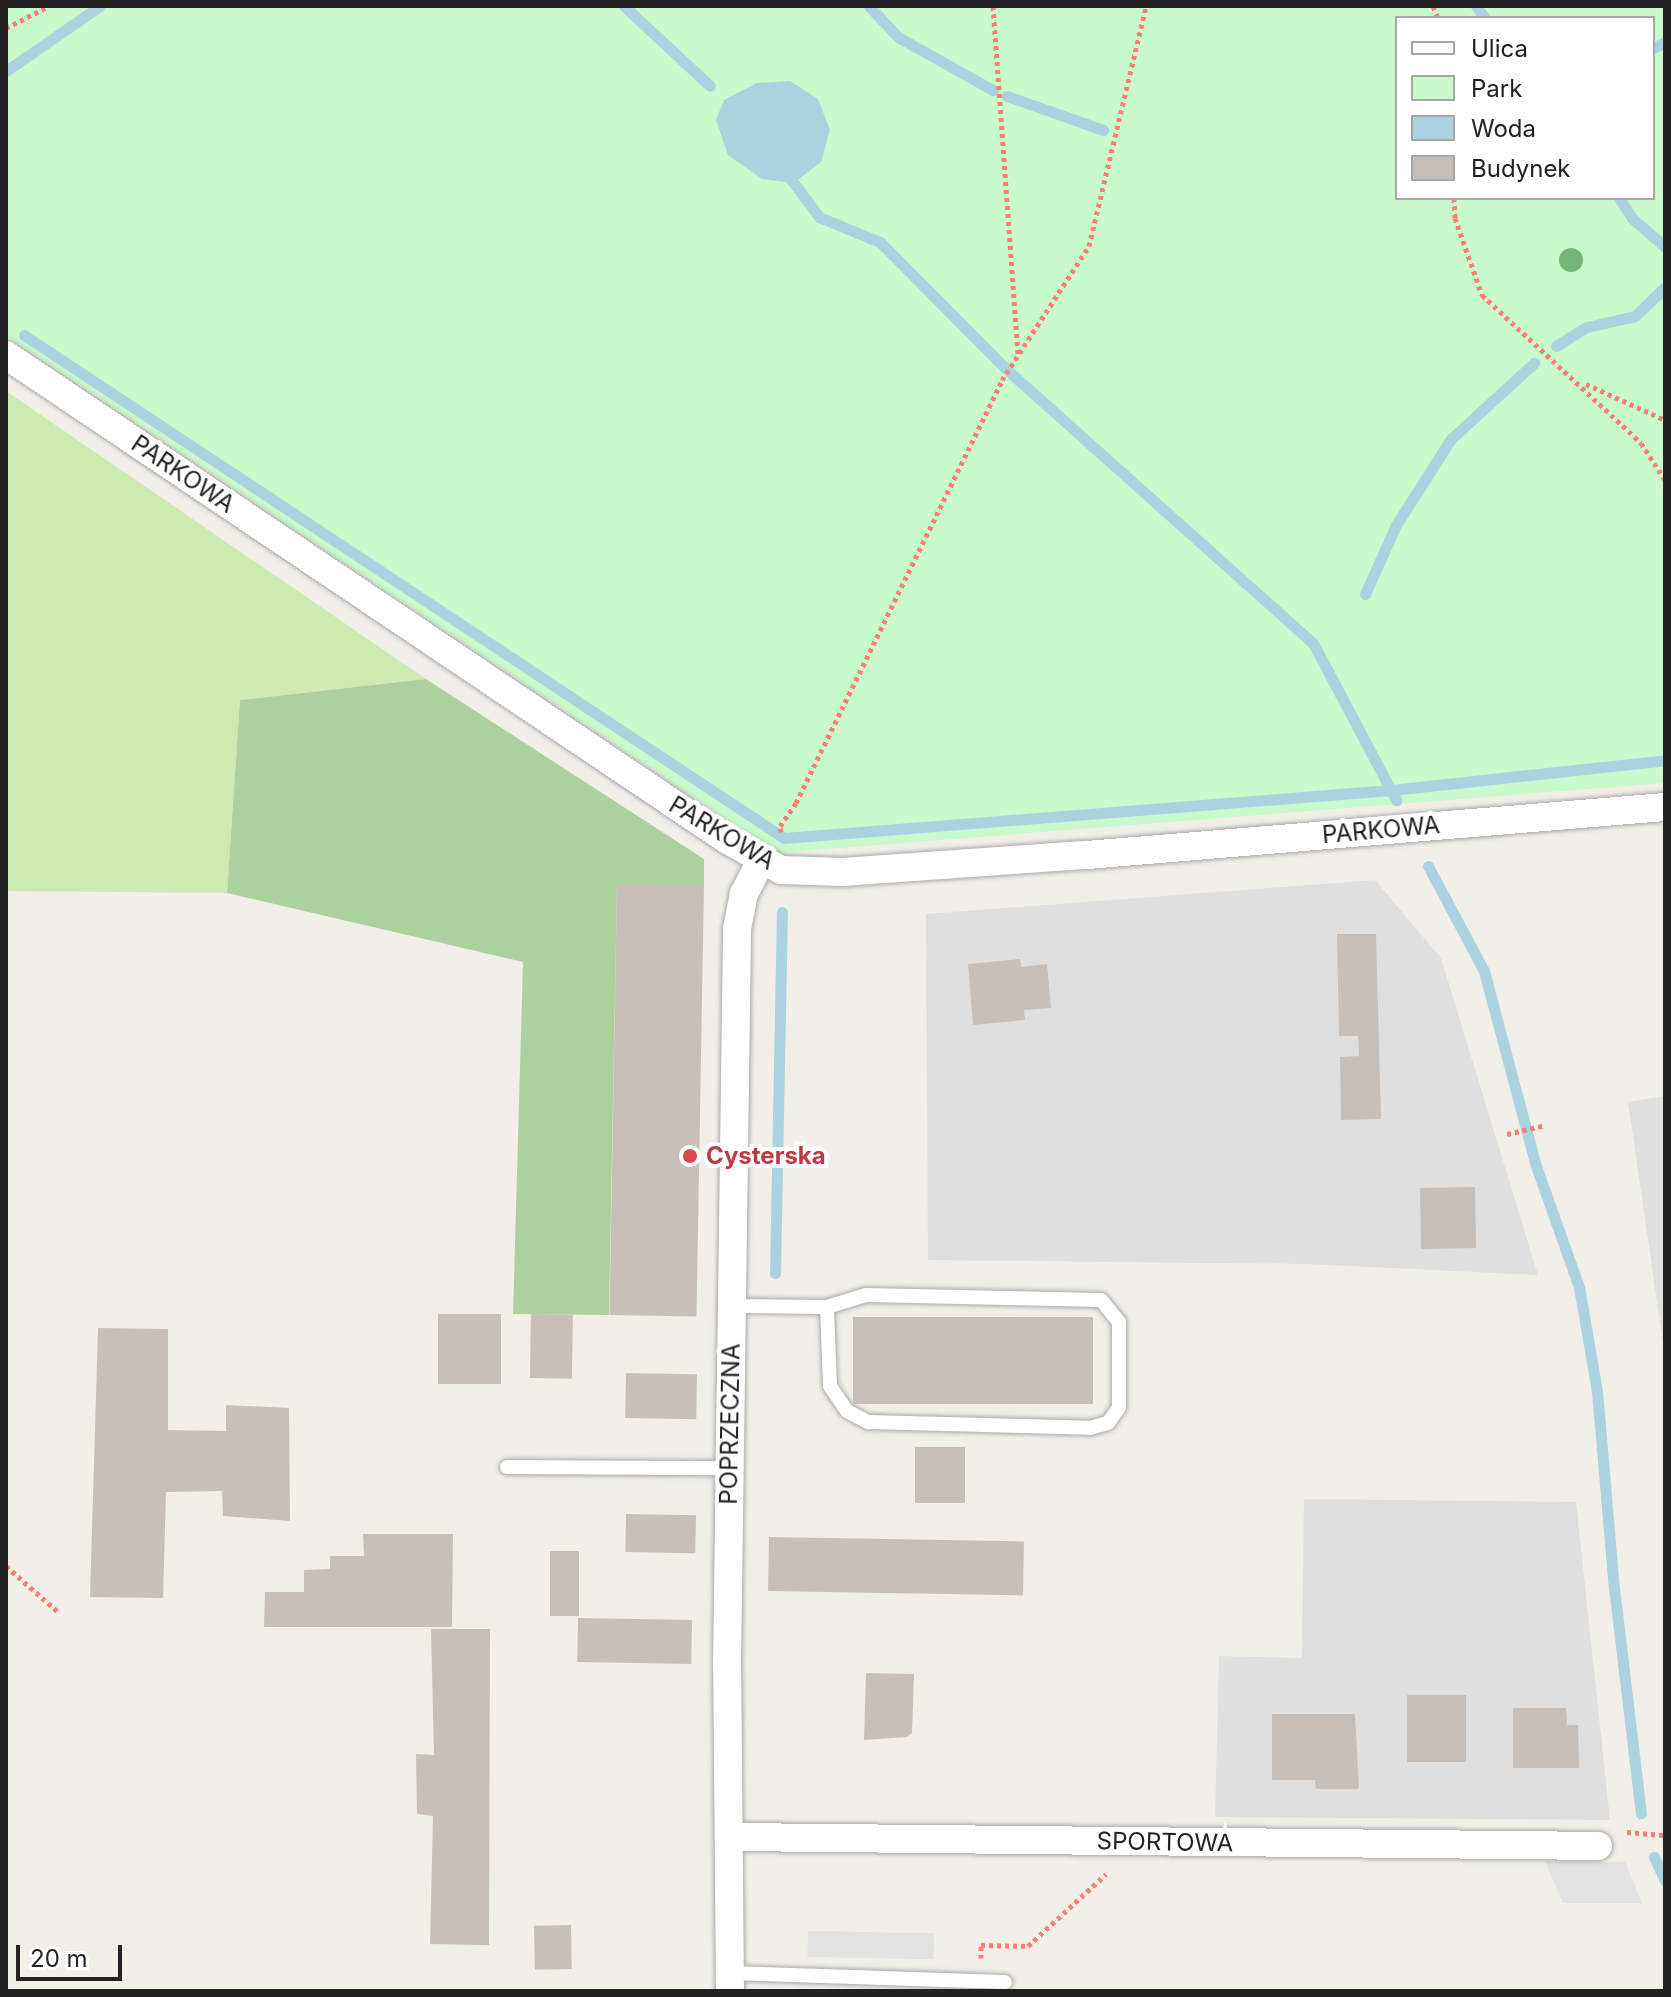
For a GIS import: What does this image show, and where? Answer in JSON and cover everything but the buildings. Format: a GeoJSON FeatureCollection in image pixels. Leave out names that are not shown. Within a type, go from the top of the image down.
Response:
{"type":"FeatureCollection","features":[{"type":"Feature","properties":{"kind":"street","name":"PARKOWA"},"geometry":{"type":"LineString","coordinates":[[6,355],[760,862],[805,874],[856,872],[1665,807]]}},
{"type":"Feature","properties":{"kind":"street","name":"POPRZECZNA"},"geometry":{"type":"LineString","coordinates":[[730,1982],[729,1468],[737,929],[744,894],[760,862]]}},
{"type":"Feature","properties":{"kind":"street","name":"SPORTOWA"},"geometry":{"type":"LineString","coordinates":[[731,1837],[1598,1846]]}},
{"type":"Feature","properties":{"kind":"lane"},"geometry":{"type":"LineString","coordinates":[[733,1306],[827,1307],[866,1295],[1101,1300],[1119,1322],[1119,1407],[1108,1423],[1090,1428],[868,1422],[847,1411],[830,1386],[827,1307]]}},
{"type":"Feature","properties":{"kind":"lane"},"geometry":{"type":"LineString","coordinates":[[507,1467],[729,1468]]}},
{"type":"Feature","properties":{"kind":"lane"},"geometry":{"type":"LineString","coordinates":[[730,1982],[1005,1982]]}},
{"type":"Feature","properties":{"kind":"path"},"geometry":{"type":"LineString","coordinates":[[6,28],[49,6]]}},
{"type":"Feature","properties":{"kind":"path"},"geometry":{"type":"LineString","coordinates":[[993,6],[1018,357]]}},
{"type":"Feature","properties":{"kind":"path"},"geometry":{"type":"LineString","coordinates":[[789,842],[780,826],[796,803],[1002,380],[1089,246],[1146,6]]}},
{"type":"Feature","properties":{"kind":"path"},"geometry":{"type":"LineString","coordinates":[[1454,200],[1455,218],[1482,295],[1580,381],[1641,443],[1665,480]]}},
{"type":"Feature","properties":{"kind":"path"},"geometry":{"type":"LineString","coordinates":[[1580,381],[1665,420]]}},
{"type":"Feature","properties":{"kind":"path"},"geometry":{"type":"LineString","coordinates":[[1507,1134],[1545,1125]]}},
{"type":"Feature","properties":{"kind":"path"},"geometry":{"type":"LineString","coordinates":[[6,1566],[57,1611]]}},
{"type":"Feature","properties":{"kind":"path"},"geometry":{"type":"LineString","coordinates":[[980,1981],[981,1945],[1028,1946],[1119,1861],[1120,1841]]}},
{"type":"Feature","properties":{"kind":"shaded area"},"geometry":{"type":"Polygon","coordinates":[[[1375,880],[1441,958],[1538,1275],[1307,1264],[928,1260],[926,914],[1375,880]]]}},
{"type":"Feature","properties":{"kind":"shaded area"},"geometry":{"type":"Polygon","coordinates":[[[1665,1096],[1665,1356],[1628,1102],[1665,1096]]]}},
{"type":"Feature","properties":{"kind":"shaded area"},"geometry":{"type":"Polygon","coordinates":[[[1304,1499],[1576,1502],[1610,1820],[1215,1817],[1219,1656],[1302,1658],[1304,1499]]]}},
{"type":"Feature","properties":{"kind":"shaded area"},"geometry":{"type":"Polygon","coordinates":[[[1545,1861],[1625,1862],[1642,1903],[1563,1903],[1545,1861]]]}},
{"type":"Feature","properties":{"kind":"shaded area"},"geometry":{"type":"Polygon","coordinates":[[[808,1931],[934,1933],[934,1959],[808,1957],[808,1931]]]}},
{"type":"Feature","properties":{"kind":"green space"},"geometry":{"type":"Polygon","coordinates":[[[6,6],[1665,6],[1665,783],[776,853],[6,335],[6,6]]]}},
{"type":"Feature","properties":{"kind":"green space"},"geometry":{"type":"Polygon","coordinates":[[[6,391],[426,679],[240,700],[227,893],[6,891],[6,391]]]}},
{"type":"Feature","properties":{"kind":"green space"},"geometry":{"type":"Polygon","coordinates":[[[426,679],[704,859],[704,886],[617,885],[609,1315],[513,1314],[523,962],[227,893],[240,700],[426,679]]]}},
{"type":"Feature","properties":{"kind":"water"},"geometry":{"type":"Polygon","coordinates":[[[790,81],[818,99],[830,130],[821,162],[794,183],[762,179],[728,155],[716,120],[724,100],[757,83],[790,81]]]}},
{"type":"Feature","properties":{"kind":"waterway"},"geometry":{"type":"LineString","coordinates":[[6,71],[100,6]]}},
{"type":"Feature","properties":{"kind":"waterway"},"geometry":{"type":"LineString","coordinates":[[624,6],[710,86]]}},
{"type":"Feature","properties":{"kind":"waterway"},"geometry":{"type":"LineString","coordinates":[[869,6],[898,37],[993,90]]}},
{"type":"Feature","properties":{"kind":"waterway"},"geometry":{"type":"LineString","coordinates":[[1476,6],[1484,16]]}},
{"type":"Feature","properties":{"kind":"waterway"},"geometry":{"type":"LineString","coordinates":[[1655,47],[1665,42]]}},
{"type":"Feature","properties":{"kind":"waterway"},"geometry":{"type":"LineString","coordinates":[[1007,96],[1103,130]]}},
{"type":"Feature","properties":{"kind":"waterway"},"geometry":{"type":"LineString","coordinates":[[787,174],[819,217],[880,242],[1004,367],[1313,643],[1396,800]]}},
{"type":"Feature","properties":{"kind":"waterway"},"geometry":{"type":"LineString","coordinates":[[1620,200],[1632,218],[1665,247]]}},
{"type":"Feature","properties":{"kind":"waterway"},"geometry":{"type":"LineString","coordinates":[[1556,346],[1587,327],[1635,316],[1665,287]]}},
{"type":"Feature","properties":{"kind":"waterway"},"geometry":{"type":"LineString","coordinates":[[24,335],[784,838],[1391,790],[1665,760]]}},
{"type":"Feature","properties":{"kind":"waterway"},"geometry":{"type":"LineString","coordinates":[[1365,594],[1396,525],[1451,439],[1534,363]]}},
{"type":"Feature","properties":{"kind":"waterway"},"geometry":{"type":"LineString","coordinates":[[1428,866],[1484,971],[1535,1163],[1579,1287],[1597,1391],[1613,1579],[1641,1813]]}},
{"type":"Feature","properties":{"kind":"waterway"},"geometry":{"type":"LineString","coordinates":[[775,1273],[782,912]]}},
{"type":"Feature","properties":{"kind":"waterway"},"geometry":{"type":"LineString","coordinates":[[1654,1857],[1665,1881]]}},
{"type":"Feature","properties":{"kind":"place","name":"Cysterska"},"geometry":{"type":"Point","coordinates":[690,1156]}}]}
